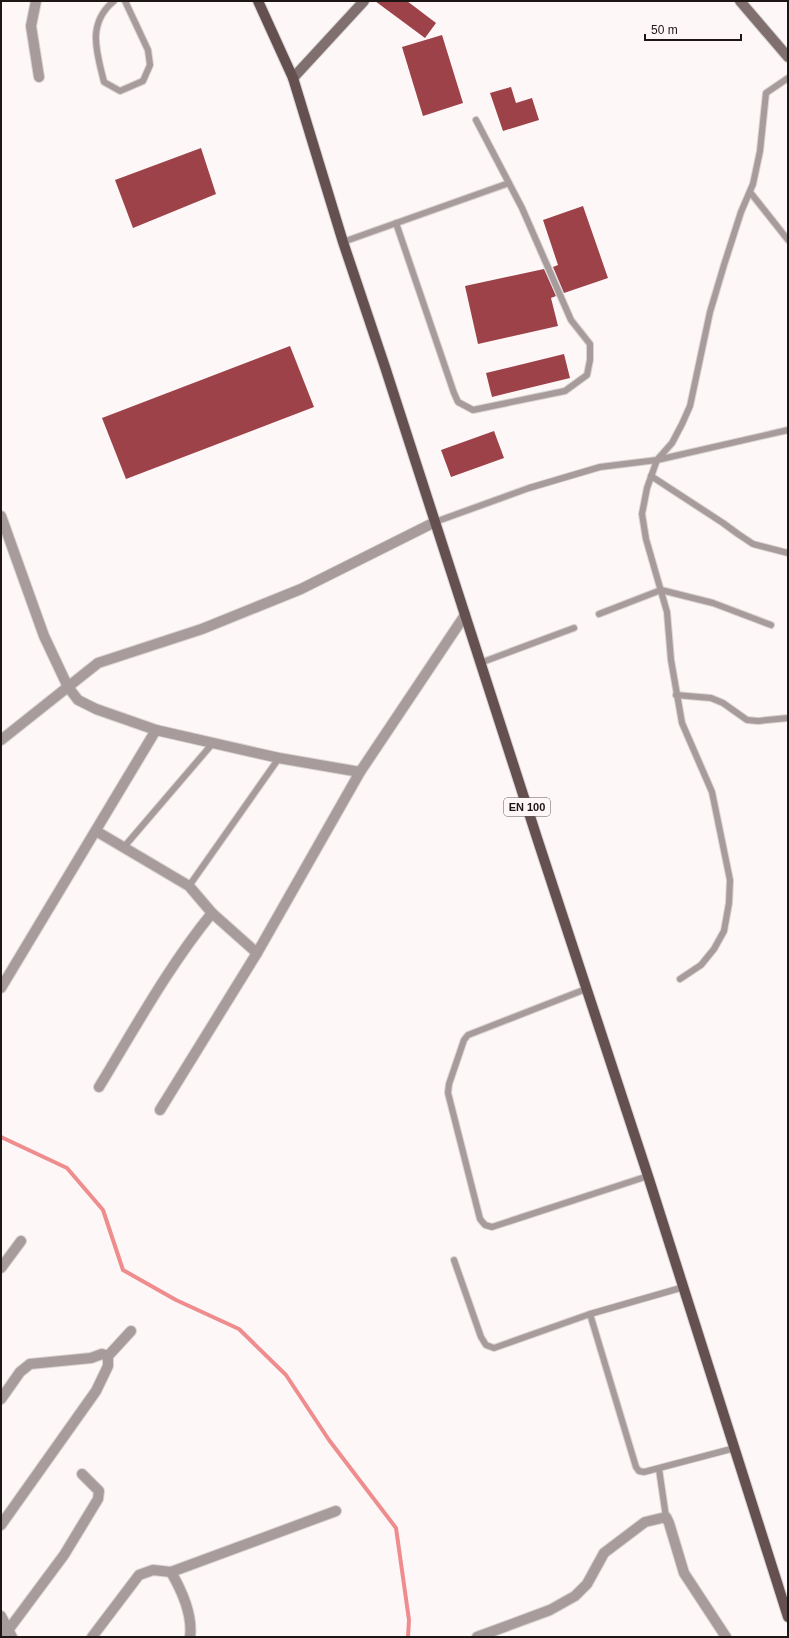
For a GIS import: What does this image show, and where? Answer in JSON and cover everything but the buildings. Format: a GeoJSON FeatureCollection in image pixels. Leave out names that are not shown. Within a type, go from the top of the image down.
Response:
{"type":"FeatureCollection","features":[{"type":"Feature","properties":{"kind":"main road","name":"EN 100"},"geometry":{"type":"LineString","coordinates":[[258,1],[293,78],[343,242],[684,1287],[788,1617]]}},
{"type":"Feature","properties":{"kind":"street"},"geometry":{"type":"LineString","coordinates":[[36,1],[30,26],[39,77]]}},
{"type":"Feature","properties":{"kind":"street"},"geometry":{"type":"LineString","coordinates":[[293,78],[364,1]]}},
{"type":"Feature","properties":{"kind":"street"},"geometry":{"type":"LineString","coordinates":[[740,1],[788,57]]}},
{"type":"Feature","properties":{"kind":"street"},"geometry":{"type":"LineString","coordinates":[[1,516],[44,636],[68,687],[78,700],[96,709],[156,730],[279,758],[360,772]]}},
{"type":"Feature","properties":{"kind":"street"},"geometry":{"type":"LineString","coordinates":[[1,740],[98,662],[202,629],[301,589],[435,522]]}},
{"type":"Feature","properties":{"kind":"street"},"geometry":{"type":"LineString","coordinates":[[160,1110],[256,953],[360,772],[465,615]]}},
{"type":"Feature","properties":{"kind":"street"},"geometry":{"type":"LineString","coordinates":[[1,988],[156,730]]}},
{"type":"Feature","properties":{"kind":"street"},"geometry":{"type":"LineString","coordinates":[[96,831],[189,886],[212,914],[256,953]]}},
{"type":"Feature","properties":{"kind":"street"},"geometry":{"type":"LineString","coordinates":[[100,1087],[164,980],[192,938],[212,914]]}},
{"type":"Feature","properties":{"kind":"street"},"geometry":{"type":"LineString","coordinates":[[1,1268],[21,1241]]}},
{"type":"Feature","properties":{"kind":"street"},"geometry":{"type":"LineString","coordinates":[[1,1525],[96,1391],[108,1366],[108,1356],[131,1330]]}},
{"type":"Feature","properties":{"kind":"street"},"geometry":{"type":"LineString","coordinates":[[1,1399],[20,1372],[30,1364],[91,1358],[102,1354],[108,1356]]}},
{"type":"Feature","properties":{"kind":"street"},"geometry":{"type":"LineString","coordinates":[[8,1634],[64,1555],[98,1499],[99,1491],[82,1474]]}},
{"type":"Feature","properties":{"kind":"street"},"geometry":{"type":"LineString","coordinates":[[92,1637],[139,1575],[153,1570],[171,1572],[336,1511]]}},
{"type":"Feature","properties":{"kind":"street"},"geometry":{"type":"LineString","coordinates":[[477,1637],[550,1610],[575,1596],[587,1584],[604,1553],[645,1522],[666,1516],[684,1573],[726,1637]]}},
{"type":"Feature","properties":{"kind":"street"},"geometry":{"type":"LineString","coordinates":[[171,1572],[177,1583],[188,1613],[191,1628],[190,1637]]}},
{"type":"Feature","properties":{"kind":"street"},"geometry":{"type":"LineString","coordinates":[[1,1616],[8,1634]]}},
{"type":"Feature","properties":{"kind":"lane"},"geometry":{"type":"LineString","coordinates":[[114,1],[106,7],[97,25],[94,44],[104,82],[120,90],[143,81],[150,66],[148,50],[125,1]]}},
{"type":"Feature","properties":{"kind":"lane"},"geometry":{"type":"LineString","coordinates":[[680,979],[701,965],[714,949],[724,931],[729,903],[730,880],[712,792],[682,723],[671,660],[667,612],[646,539],[642,514],[651,476],[657,460],[672,443],[690,406],[710,312],[724,265],[750,192],[760,151],[766,93],[788,78]]}},
{"type":"Feature","properties":{"kind":"lane"},"geometry":{"type":"LineString","coordinates":[[396,223],[458,402],[473,410],[565,390],[587,375],[590,360],[590,344],[571,320],[522,208],[476,120]]}},
{"type":"Feature","properties":{"kind":"lane"},"geometry":{"type":"LineString","coordinates":[[343,242],[509,184]]}},
{"type":"Feature","properties":{"kind":"lane"},"geometry":{"type":"LineString","coordinates":[[750,192],[788,240]]}},
{"type":"Feature","properties":{"kind":"lane"},"geometry":{"type":"LineString","coordinates":[[435,522],[529,488],[600,467],[657,460],[788,430]]}},
{"type":"Feature","properties":{"kind":"lane"},"geometry":{"type":"LineString","coordinates":[[651,476],[753,544],[788,553]]}},
{"type":"Feature","properties":{"kind":"lane"},"geometry":{"type":"LineString","coordinates":[[599,614],[661,590],[713,603],[772,625]]}},
{"type":"Feature","properties":{"kind":"lane"},"geometry":{"type":"LineString","coordinates":[[480,663],[574,628]]}},
{"type":"Feature","properties":{"kind":"lane"},"geometry":{"type":"LineString","coordinates":[[676,695],[711,698],[722,703],[746,720],[758,722],[788,718]]}},
{"type":"Feature","properties":{"kind":"lane"},"geometry":{"type":"LineString","coordinates":[[124,847],[212,743]]}},
{"type":"Feature","properties":{"kind":"lane"},"geometry":{"type":"LineString","coordinates":[[189,886],[279,758]]}},
{"type":"Feature","properties":{"kind":"lane"},"geometry":{"type":"LineString","coordinates":[[586,989],[468,1035],[464,1040],[449,1084],[448,1092],[480,1219],[485,1225],[492,1227],[648,1176]]}},
{"type":"Feature","properties":{"kind":"lane"},"geometry":{"type":"LineString","coordinates":[[454,1260],[481,1338],[486,1345],[494,1348],[590,1314],[684,1287]]}},
{"type":"Feature","properties":{"kind":"lane"},"geometry":{"type":"LineString","coordinates":[[590,1314],[636,1467],[639,1471],[644,1472],[659,1469],[735,1448]]}},
{"type":"Feature","properties":{"kind":"lane"},"geometry":{"type":"LineString","coordinates":[[659,1469],[666,1516]]}},
{"type":"Feature","properties":{"kind":"waterway"},"geometry":{"type":"LineString","coordinates":[[1,1137],[67,1168],[103,1210],[123,1270],[176,1300],[239,1329],[286,1375],[329,1440],[396,1528],[409,1620],[408,1637]]}}]}
